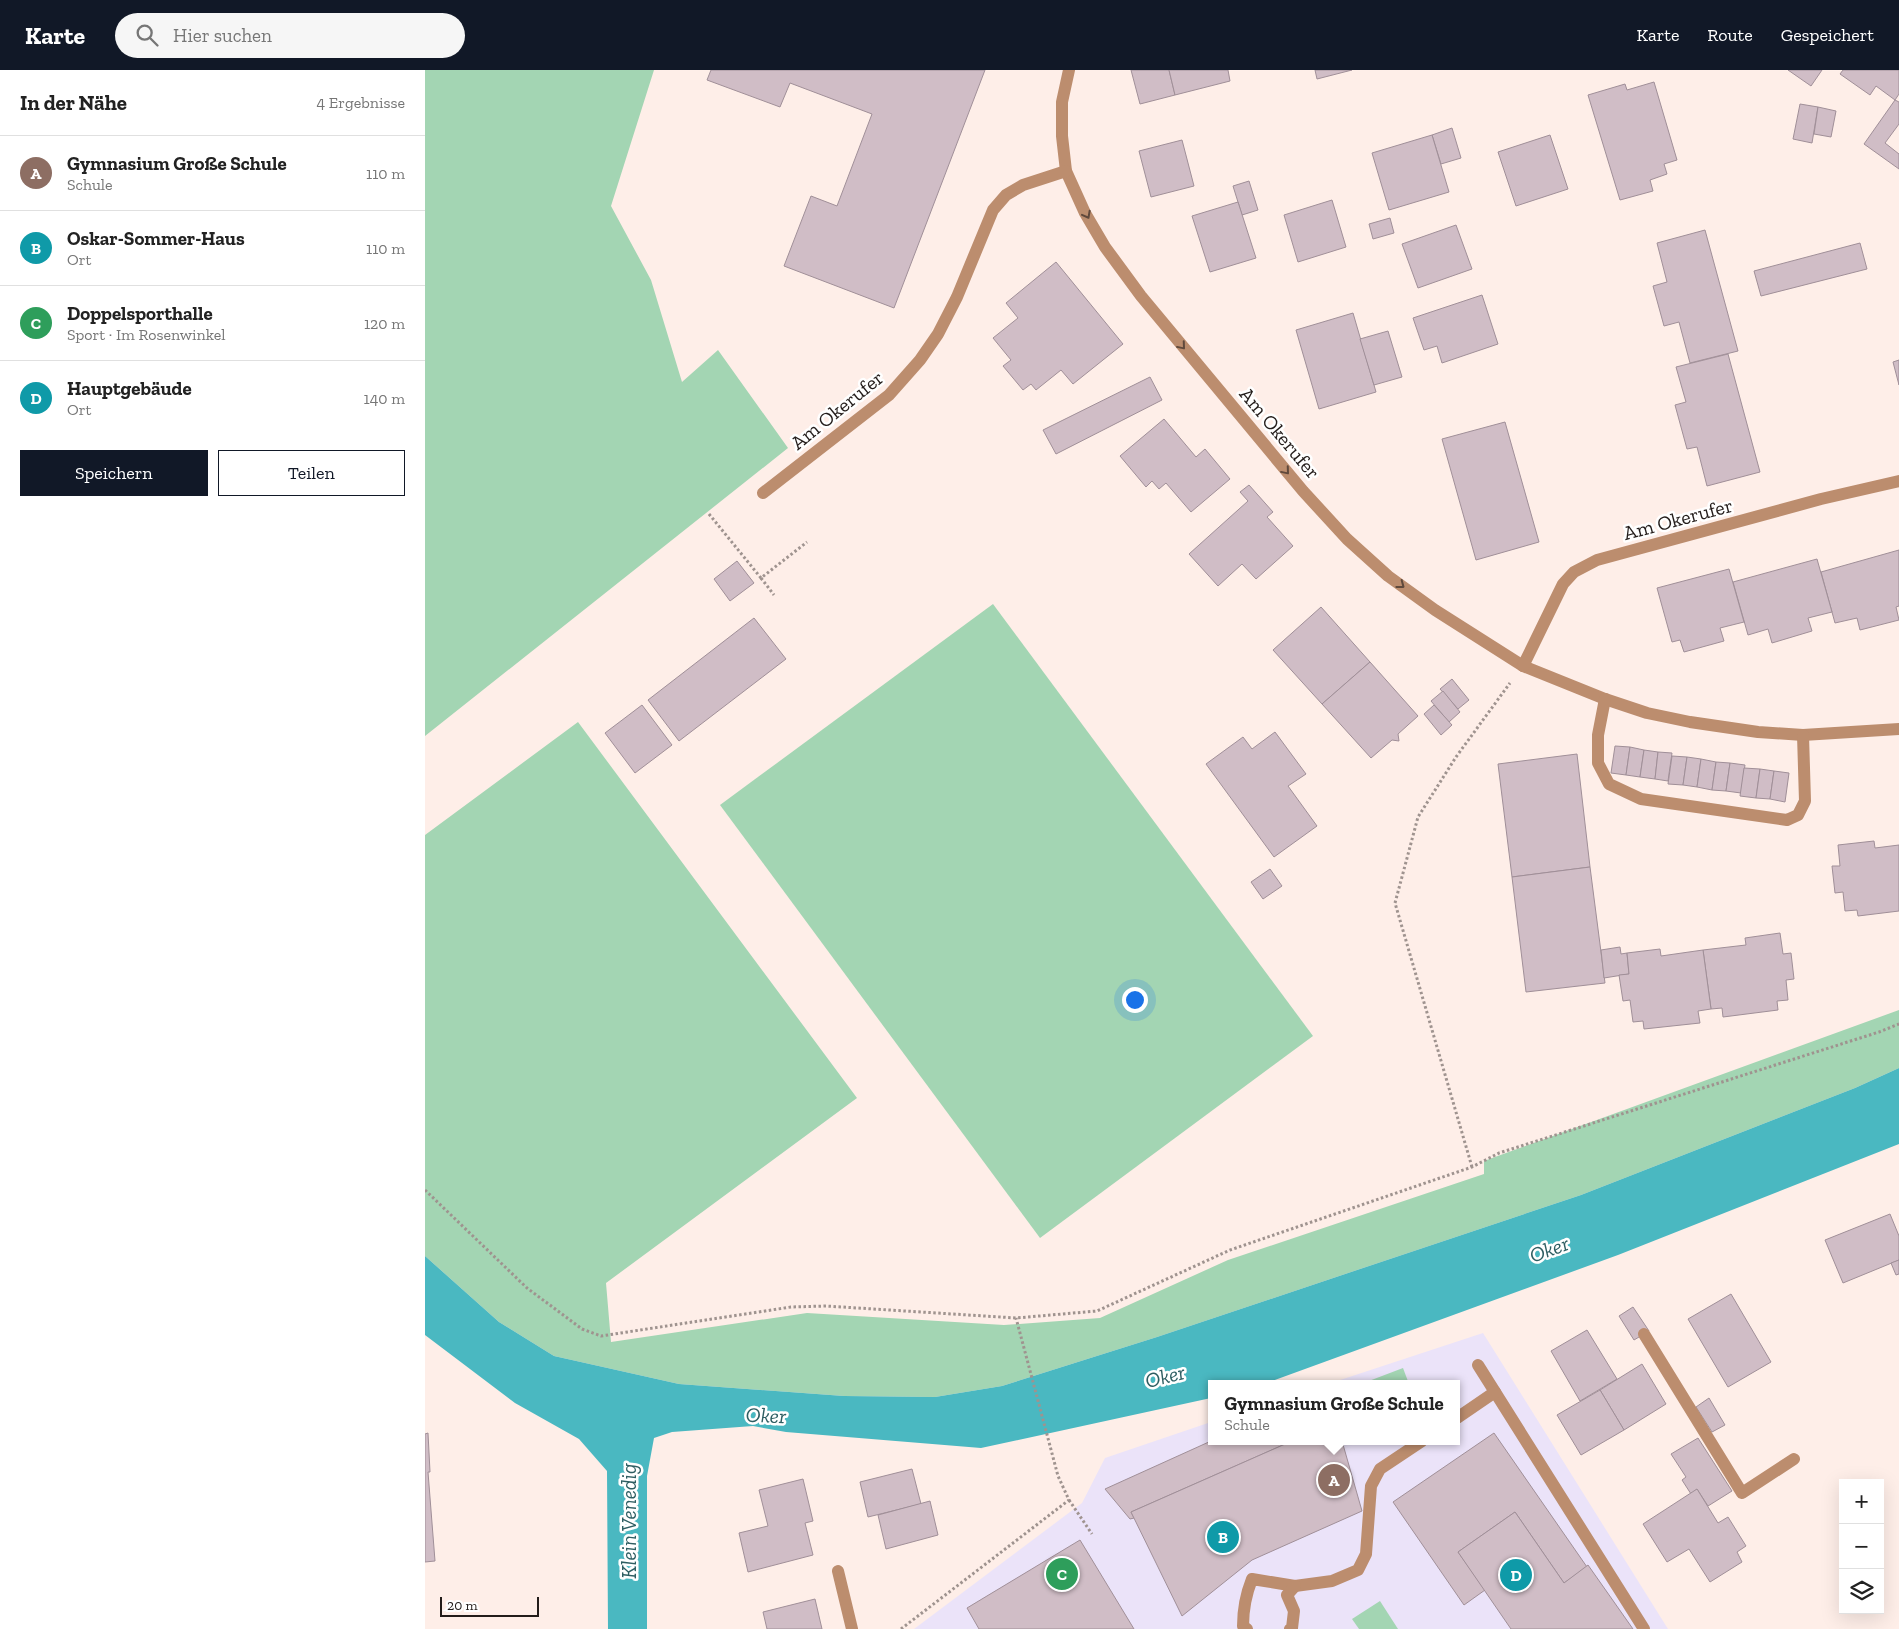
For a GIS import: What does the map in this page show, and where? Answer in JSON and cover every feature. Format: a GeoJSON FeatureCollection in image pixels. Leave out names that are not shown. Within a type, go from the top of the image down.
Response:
{"type":"FeatureCollection","features":[{"type":"Feature","properties":{"kind":"street","name":"Am Okerufer"},"geometry":{"type":"LineString","coordinates":[[1069,70],[1062,102],[1062,136],[1066,171],[1085,212],[1101,240],[1141,296],[1303,491],[1341,532],[1389,576],[1435,610],[1523,666],[1605,699],[1647,713],[1690,722],[1759,732],[1803,735],[1876,732],[1899,729]]}},
{"type":"Feature","properties":{"kind":"street","name":"Am Okerufer"},"geometry":{"type":"LineString","coordinates":[[763,493],[889,395],[920,360],[938,334],[957,297],[993,210],[1006,195],[1023,185],[1066,171]]}},
{"type":"Feature","properties":{"kind":"street","name":"Am Okerufer"},"geometry":{"type":"LineString","coordinates":[[1523,666],[1563,584],[1574,572],[1597,560],[1821,499],[1899,481]]}},
{"type":"Feature","properties":{"kind":"street"},"geometry":{"type":"LineString","coordinates":[[1605,699],[1598,735],[1598,763],[1609,784],[1641,799],[1666,804],[1787,820],[1798,815],[1805,801],[1803,735]]}},
{"type":"Feature","properties":{"kind":"street"},"geometry":{"type":"LineString","coordinates":[[1645,1334],[1742,1493],[1794,1459]]}},
{"type":"Feature","properties":{"kind":"street"},"geometry":{"type":"LineString","coordinates":[[1478,1365],[1644,1629]]}},
{"type":"Feature","properties":{"kind":"street"},"geometry":{"type":"LineString","coordinates":[[1460,1416],[1495,1392]]}},
{"type":"Feature","properties":{"kind":"street"},"geometry":{"type":"LineString","coordinates":[[1247,1629],[1243,1626],[1243,1613],[1247,1591],[1252,1579],[1295,1586],[1333,1581],[1358,1570],[1365,1554],[1369,1526],[1371,1486],[1380,1469],[1416,1445]]}},
{"type":"Feature","properties":{"kind":"street"},"geometry":{"type":"LineString","coordinates":[[838,1571],[852,1629]]}},
{"type":"Feature","properties":{"kind":"street"},"geometry":{"type":"LineString","coordinates":[[1290,1629],[1292,1628],[1294,1611],[1287,1595],[1295,1586]]}},
{"type":"Feature","properties":{"kind":"path"},"geometry":{"type":"LineString","coordinates":[[709,514],[774,595]]}},
{"type":"Feature","properties":{"kind":"path"},"geometry":{"type":"LineString","coordinates":[[761,578],[807,542]]}},
{"type":"Feature","properties":{"kind":"path"},"geometry":{"type":"LineString","coordinates":[[1473,1167],[1395,903],[1419,817],[1456,757],[1523,666]]}},
{"type":"Feature","properties":{"kind":"path"},"geometry":{"type":"LineString","coordinates":[[425,1190],[527,1288],[582,1329],[601,1336],[791,1307],[817,1306],[1017,1318],[1097,1311],[1230,1250],[1473,1167],[1499,1153],[1899,1024]]}},
{"type":"Feature","properties":{"kind":"path"},"geometry":{"type":"LineString","coordinates":[[1017,1318],[1058,1476],[1069,1500],[1092,1534]]}},
{"type":"Feature","properties":{"kind":"path"},"geometry":{"type":"LineString","coordinates":[[901,1629],[1069,1500]]}},
{"type":"Feature","properties":{"kind":"shaded area"},"geometry":{"type":"Polygon","coordinates":[[[1483,1333],[1668,1629],[914,1629],[1082,1503],[1105,1458],[1208,1423],[1208,1445],[1460,1445],[1460,1380],[1340,1380],[1483,1333]]]}},
{"type":"Feature","properties":{"kind":"green space"},"geometry":{"type":"Polygon","coordinates":[[[425,70],[654,70],[611,206],[651,280],[682,382],[718,350],[788,448],[425,736],[425,70]]]}},
{"type":"Feature","properties":{"kind":"green space"},"geometry":{"type":"Polygon","coordinates":[[[993,604],[1313,1036],[1040,1238],[720,805],[993,604]]]}},
{"type":"Feature","properties":{"kind":"green space"},"geometry":{"type":"Polygon","coordinates":[[[578,722],[857,1098],[606,1283],[611,1342],[807,1313],[1004,1325],[1100,1318],[1228,1260],[1484,1174],[1484,1161],[1899,1010],[1899,1068],[1855,1088],[1581,1195],[1157,1337],[1002,1386],[935,1397],[844,1396],[679,1384],[554,1356],[499,1322],[425,1256],[425,835],[578,722]]]}},
{"type":"Feature","properties":{"kind":"green space"},"geometry":{"type":"Polygon","coordinates":[[[1403,1368],[1408,1380],[1372,1380],[1403,1368]]]}},
{"type":"Feature","properties":{"kind":"green space"},"geometry":{"type":"Polygon","coordinates":[[[1380,1601],[1398,1629],[1359,1629],[1352,1619],[1380,1601]]]}},
{"type":"Feature","properties":{"kind":"water"},"geometry":{"type":"Polygon","coordinates":[[[1899,1068],[1899,1144],[1618,1255],[1275,1380],[1208,1380],[1208,1399],[981,1448],[786,1432],[753,1426],[672,1432],[654,1438],[647,1476],[647,1629],[608,1629],[607,1471],[579,1439],[515,1403],[425,1335],[425,1256],[499,1322],[554,1356],[679,1384],[844,1396],[935,1397],[1002,1386],[1157,1337],[1581,1195],[1855,1088],[1899,1068]]]}},
{"type":"Feature","properties":{"kind":"building"},"geometry":{"type":"Polygon","coordinates":[[[711,70],[985,70],[894,308],[784,266],[811,196],[837,206],[872,114],[790,83],[780,107],[707,80],[711,70]]]}},
{"type":"Feature","properties":{"kind":"building"},"geometry":{"type":"Polygon","coordinates":[[[1131,70],[1169,70],[1175,95],[1140,104],[1131,70]]]}},
{"type":"Feature","properties":{"kind":"building"},"geometry":{"type":"Polygon","coordinates":[[[1169,70],[1228,70],[1230,81],[1175,95],[1169,70]]]}},
{"type":"Feature","properties":{"kind":"building"},"geometry":{"type":"Polygon","coordinates":[[[1315,70],[1352,70],[1317,79],[1315,70]]]}},
{"type":"Feature","properties":{"kind":"building"},"geometry":{"type":"Polygon","coordinates":[[[1788,70],[1822,70],[1811,86],[1788,70]]]}},
{"type":"Feature","properties":{"kind":"building"},"geometry":{"type":"Polygon","coordinates":[[[1843,70],[1899,70],[1899,94],[1895,100],[1876,86],[1870,95],[1840,74],[1843,70]]]}},
{"type":"Feature","properties":{"kind":"building"},"geometry":{"type":"Polygon","coordinates":[[[1654,82],[1677,160],[1664,164],[1667,174],[1650,180],[1653,191],[1620,200],[1588,95],[1625,84],[1627,90],[1654,82]]]}},
{"type":"Feature","properties":{"kind":"building"},"geometry":{"type":"Polygon","coordinates":[[[1895,100],[1899,102],[1899,124],[1885,143],[1899,154],[1899,169],[1864,144],[1895,100]]]}},
{"type":"Feature","properties":{"kind":"building"},"geometry":{"type":"Polygon","coordinates":[[[1800,104],[1818,107],[1812,143],[1793,139],[1800,104]]]}},
{"type":"Feature","properties":{"kind":"building"},"geometry":{"type":"Polygon","coordinates":[[[1818,107],[1836,111],[1831,137],[1814,134],[1818,107]]]}},
{"type":"Feature","properties":{"kind":"building"},"geometry":{"type":"Polygon","coordinates":[[[1452,128],[1461,158],[1441,164],[1432,135],[1452,128]]]}},
{"type":"Feature","properties":{"kind":"building"},"geometry":{"type":"Polygon","coordinates":[[[1432,135],[1449,192],[1389,210],[1372,153],[1432,135]]]}},
{"type":"Feature","properties":{"kind":"building"},"geometry":{"type":"Polygon","coordinates":[[[1550,135],[1568,189],[1516,206],[1498,152],[1550,135]]]}},
{"type":"Feature","properties":{"kind":"building"},"geometry":{"type":"Polygon","coordinates":[[[1182,140],[1194,186],[1151,197],[1139,151],[1182,140]]]}},
{"type":"Feature","properties":{"kind":"building"},"geometry":{"type":"Polygon","coordinates":[[[1249,181],[1258,210],[1242,215],[1233,186],[1249,181]]]}},
{"type":"Feature","properties":{"kind":"building"},"geometry":{"type":"Polygon","coordinates":[[[1332,200],[1346,247],[1298,262],[1284,215],[1332,200]]]}},
{"type":"Feature","properties":{"kind":"building"},"geometry":{"type":"Polygon","coordinates":[[[1238,202],[1256,258],[1210,272],[1192,216],[1238,202]]]}},
{"type":"Feature","properties":{"kind":"building"},"geometry":{"type":"Polygon","coordinates":[[[1390,218],[1394,233],[1373,239],[1369,224],[1390,218]]]}},
{"type":"Feature","properties":{"kind":"building"},"geometry":{"type":"Polygon","coordinates":[[[1456,225],[1472,269],[1418,288],[1402,244],[1456,225]]]}},
{"type":"Feature","properties":{"kind":"building"},"geometry":{"type":"Polygon","coordinates":[[[1705,230],[1738,351],[1690,363],[1679,322],[1664,326],[1653,286],[1667,282],[1657,243],[1705,230]]]}},
{"type":"Feature","properties":{"kind":"building"},"geometry":{"type":"Polygon","coordinates":[[[1860,243],[1867,269],[1761,296],[1754,271],[1860,243]]]}},
{"type":"Feature","properties":{"kind":"building"},"geometry":{"type":"Polygon","coordinates":[[[1056,262],[1123,344],[1073,384],[1061,370],[1036,390],[1031,384],[1023,390],[1003,366],[1011,360],[993,338],[1018,318],[1006,303],[1056,262]]]}},
{"type":"Feature","properties":{"kind":"building"},"geometry":{"type":"Polygon","coordinates":[[[1482,295],[1498,344],[1442,363],[1437,346],[1424,350],[1413,318],[1482,295]]]}},
{"type":"Feature","properties":{"kind":"building"},"geometry":{"type":"Polygon","coordinates":[[[1353,313],[1376,392],[1319,409],[1296,330],[1353,313]]]}},
{"type":"Feature","properties":{"kind":"building"},"geometry":{"type":"Polygon","coordinates":[[[1388,331],[1402,377],[1374,385],[1360,339],[1388,331]]]}},
{"type":"Feature","properties":{"kind":"building"},"geometry":{"type":"Polygon","coordinates":[[[1728,354],[1760,472],[1707,486],[1697,447],[1687,449],[1675,405],[1686,402],[1676,367],[1728,354]]]}},
{"type":"Feature","properties":{"kind":"building"},"geometry":{"type":"Polygon","coordinates":[[[1899,360],[1899,385],[1893,362],[1899,360]]]}},
{"type":"Feature","properties":{"kind":"building"},"geometry":{"type":"Polygon","coordinates":[[[1150,377],[1162,400],[1056,454],[1043,430],[1150,377]]]}},
{"type":"Feature","properties":{"kind":"building"},"geometry":{"type":"Polygon","coordinates":[[[1164,419],[1196,457],[1205,449],[1230,479],[1191,512],[1166,483],[1159,489],[1152,481],[1146,487],[1120,456],[1164,419]]]}},
{"type":"Feature","properties":{"kind":"building"},"geometry":{"type":"Polygon","coordinates":[[[1505,422],[1539,542],[1476,560],[1442,439],[1505,422]]]}},
{"type":"Feature","properties":{"kind":"building"},"geometry":{"type":"Polygon","coordinates":[[[1249,485],[1273,512],[1267,517],[1293,546],[1256,579],[1242,564],[1218,586],[1189,554],[1248,501],[1240,492],[1249,485]]]}},
{"type":"Feature","properties":{"kind":"building"},"geometry":{"type":"Polygon","coordinates":[[[1899,550],[1899,606],[1896,607],[1899,620],[1860,630],[1857,618],[1835,623],[1821,572],[1899,550]]]}},
{"type":"Feature","properties":{"kind":"building"},"geometry":{"type":"Polygon","coordinates":[[[1817,559],[1832,612],[1808,618],[1812,631],[1772,643],[1768,629],[1748,635],[1733,582],[1817,559]]]}},
{"type":"Feature","properties":{"kind":"building"},"geometry":{"type":"Polygon","coordinates":[[[737,561],[754,583],[730,601],[714,579],[737,561]]]}},
{"type":"Feature","properties":{"kind":"building"},"geometry":{"type":"Polygon","coordinates":[[[1729,569],[1744,622],[1720,628],[1724,641],[1684,652],[1680,640],[1672,642],[1657,588],[1729,569]]]}},
{"type":"Feature","properties":{"kind":"building"},"geometry":{"type":"Polygon","coordinates":[[[1321,607],[1370,662],[1322,704],[1273,650],[1321,607]]]}},
{"type":"Feature","properties":{"kind":"building"},"geometry":{"type":"Polygon","coordinates":[[[754,618],[786,659],[679,741],[648,700],[754,618]]]}},
{"type":"Feature","properties":{"kind":"building"},"geometry":{"type":"Polygon","coordinates":[[[1370,662],[1418,716],[1398,734],[1399,741],[1392,740],[1371,758],[1322,704],[1370,662]]]}},
{"type":"Feature","properties":{"kind":"building"},"geometry":{"type":"Polygon","coordinates":[[[1452,679],[1469,700],[1458,709],[1440,689],[1452,679]]]}},
{"type":"Feature","properties":{"kind":"building"},"geometry":{"type":"Polygon","coordinates":[[[1443,691],[1460,712],[1449,722],[1431,701],[1443,691]]]}},
{"type":"Feature","properties":{"kind":"building"},"geometry":{"type":"Polygon","coordinates":[[[642,705],[672,745],[635,773],[605,733],[642,705]]]}},
{"type":"Feature","properties":{"kind":"building"},"geometry":{"type":"Polygon","coordinates":[[[1434,705],[1452,725],[1441,735],[1424,714],[1434,705]]]}},
{"type":"Feature","properties":{"kind":"building"},"geometry":{"type":"Polygon","coordinates":[[[1275,732],[1306,774],[1288,786],[1317,826],[1274,857],[1206,764],[1243,737],[1252,749],[1275,732]]]}},
{"type":"Feature","properties":{"kind":"building"},"geometry":{"type":"Polygon","coordinates":[[[1615,746],[1630,747],[1626,775],[1611,773],[1615,746]]]}},
{"type":"Feature","properties":{"kind":"building"},"geometry":{"type":"Polygon","coordinates":[[[1630,747],[1644,750],[1640,777],[1626,775],[1630,747]]]}},
{"type":"Feature","properties":{"kind":"building"},"geometry":{"type":"Polygon","coordinates":[[[1644,750],[1658,752],[1655,779],[1640,777],[1644,750]]]}},
{"type":"Feature","properties":{"kind":"building"},"geometry":{"type":"Polygon","coordinates":[[[1658,752],[1672,753],[1668,781],[1655,779],[1658,752]]]}},
{"type":"Feature","properties":{"kind":"building"},"geometry":{"type":"Polygon","coordinates":[[[1577,754],[1590,867],[1512,877],[1498,764],[1577,754]]]}},
{"type":"Feature","properties":{"kind":"building"},"geometry":{"type":"Polygon","coordinates":[[[1672,756],[1687,757],[1683,785],[1668,784],[1672,756]]]}},
{"type":"Feature","properties":{"kind":"building"},"geometry":{"type":"Polygon","coordinates":[[[1687,757],[1701,759],[1697,787],[1683,785],[1687,757]]]}},
{"type":"Feature","properties":{"kind":"building"},"geometry":{"type":"Polygon","coordinates":[[[1701,759],[1716,762],[1712,790],[1697,787],[1701,759]]]}},
{"type":"Feature","properties":{"kind":"building"},"geometry":{"type":"Polygon","coordinates":[[[1716,762],[1730,763],[1726,791],[1712,790],[1716,762]]]}},
{"type":"Feature","properties":{"kind":"building"},"geometry":{"type":"Polygon","coordinates":[[[1730,763],[1745,765],[1741,793],[1726,791],[1730,763]]]}},
{"type":"Feature","properties":{"kind":"building"},"geometry":{"type":"Polygon","coordinates":[[[1744,768],[1760,769],[1756,798],[1740,796],[1744,768]]]}},
{"type":"Feature","properties":{"kind":"building"},"geometry":{"type":"Polygon","coordinates":[[[1760,769],[1774,771],[1770,799],[1756,798],[1760,769]]]}},
{"type":"Feature","properties":{"kind":"building"},"geometry":{"type":"Polygon","coordinates":[[[1774,771],[1789,773],[1785,802],[1770,799],[1774,771]]]}},
{"type":"Feature","properties":{"kind":"building"},"geometry":{"type":"Polygon","coordinates":[[[1874,841],[1875,848],[1899,845],[1899,911],[1858,916],[1857,910],[1845,911],[1843,892],[1835,893],[1832,866],[1840,866],[1838,845],[1874,841]]]}},
{"type":"Feature","properties":{"kind":"building"},"geometry":{"type":"Polygon","coordinates":[[[1590,867],[1605,983],[1526,992],[1512,877],[1590,867]]]}},
{"type":"Feature","properties":{"kind":"building"},"geometry":{"type":"Polygon","coordinates":[[[1270,869],[1282,886],[1263,899],[1251,882],[1270,869]]]}},
{"type":"Feature","properties":{"kind":"building"},"geometry":{"type":"Polygon","coordinates":[[[1780,933],[1783,954],[1791,953],[1794,979],[1786,980],[1788,1000],[1777,1001],[1778,1010],[1723,1017],[1722,1008],[1711,1009],[1703,950],[1746,945],[1745,938],[1780,933]]]}},
{"type":"Feature","properties":{"kind":"building"},"geometry":{"type":"Polygon","coordinates":[[[1620,947],[1621,954],[1627,953],[1629,974],[1604,978],[1601,950],[1620,947]]]}},
{"type":"Feature","properties":{"kind":"building"},"geometry":{"type":"Polygon","coordinates":[[[1660,949],[1661,956],[1703,950],[1711,1009],[1698,1011],[1700,1023],[1644,1029],[1643,1021],[1633,1022],[1630,1000],[1623,1001],[1619,975],[1629,974],[1627,953],[1660,949]]]}},
{"type":"Feature","properties":{"kind":"building"},"geometry":{"type":"Polygon","coordinates":[[[1890,1214],[1899,1236],[1899,1260],[1843,1283],[1825,1240],[1890,1214]]]}},
{"type":"Feature","properties":{"kind":"building"},"geometry":{"type":"Polygon","coordinates":[[[1899,1260],[1899,1274],[1896,1275],[1891,1263],[1899,1260]]]}},
{"type":"Feature","properties":{"kind":"building"},"geometry":{"type":"Polygon","coordinates":[[[1731,1294],[1771,1362],[1728,1387],[1688,1319],[1731,1294]]]}},
{"type":"Feature","properties":{"kind":"building"},"geometry":{"type":"Polygon","coordinates":[[[1633,1307],[1649,1331],[1634,1340],[1619,1316],[1633,1307]]]}},
{"type":"Feature","properties":{"kind":"building"},"geometry":{"type":"Polygon","coordinates":[[[1587,1330],[1617,1379],[1580,1401],[1551,1351],[1587,1330]]]}},
{"type":"Feature","properties":{"kind":"building"},"geometry":{"type":"Polygon","coordinates":[[[1642,1364],[1666,1404],[1624,1430],[1600,1390],[1642,1364]]]}},
{"type":"Feature","properties":{"kind":"building"},"geometry":{"type":"Polygon","coordinates":[[[1600,1390],[1624,1430],[1581,1455],[1557,1415],[1600,1390]]]}},
{"type":"Feature","properties":{"kind":"building"},"geometry":{"type":"Polygon","coordinates":[[[1709,1398],[1725,1425],[1712,1432],[1696,1407],[1709,1398]]]}},
{"type":"Feature","properties":{"kind":"building"},"geometry":{"type":"Polygon","coordinates":[[[428,1433],[430,1472],[428,1472],[435,1561],[425,1562],[425,1434],[428,1433]]]}},
{"type":"Feature","properties":{"kind":"building"},"geometry":{"type":"Polygon","coordinates":[[[1494,1433],[1587,1567],[1564,1583],[1515,1512],[1458,1552],[1485,1590],[1464,1605],[1393,1502],[1494,1433]]]}},
{"type":"Feature","properties":{"kind":"building"},"geometry":{"type":"Polygon","coordinates":[[[1698,1438],[1732,1491],[1708,1506],[1697,1489],[1691,1494],[1682,1480],[1686,1477],[1671,1454],[1698,1438]]]}},
{"type":"Feature","properties":{"kind":"building"},"geometry":{"type":"Polygon","coordinates":[[[1208,1442],[1208,1445],[1283,1445],[1131,1512],[1134,1518],[1130,1519],[1105,1489],[1208,1442]]]}},
{"type":"Feature","properties":{"kind":"building"},"geometry":{"type":"Polygon","coordinates":[[[1283,1445],[1343,1445],[1362,1511],[1252,1560],[1182,1616],[1131,1512],[1283,1445]]]}},
{"type":"Feature","properties":{"kind":"building"},"geometry":{"type":"Polygon","coordinates":[[[912,1469],[921,1504],[868,1517],[860,1482],[912,1469]]]}},
{"type":"Feature","properties":{"kind":"building"},"geometry":{"type":"Polygon","coordinates":[[[803,1479],[813,1521],[805,1523],[813,1555],[748,1572],[739,1533],[768,1526],[759,1490],[803,1479]]]}},
{"type":"Feature","properties":{"kind":"building"},"geometry":{"type":"Polygon","coordinates":[[[1697,1489],[1718,1523],[1728,1517],[1746,1546],[1737,1552],[1742,1562],[1710,1582],[1689,1549],[1667,1562],[1643,1524],[1697,1489]]]}},
{"type":"Feature","properties":{"kind":"building"},"geometry":{"type":"Polygon","coordinates":[[[930,1501],[938,1535],[886,1549],[878,1515],[930,1501]]]}},
{"type":"Feature","properties":{"kind":"building"},"geometry":{"type":"Polygon","coordinates":[[[1515,1512],[1564,1583],[1588,1565],[1633,1629],[1511,1629],[1458,1552],[1515,1512]]]}},
{"type":"Feature","properties":{"kind":"building"},"geometry":{"type":"Polygon","coordinates":[[[1080,1540],[1134,1629],[979,1629],[967,1608],[1080,1540]]]}},
{"type":"Feature","properties":{"kind":"building"},"geometry":{"type":"Polygon","coordinates":[[[815,1599],[822,1629],[767,1629],[763,1612],[815,1599]]]}},
{"type":"Feature","properties":{"kind":"place","name":"Gymnasium Große Schule"},"geometry":{"type":"Point","coordinates":[1334,1480]}},
{"type":"Feature","properties":{"kind":"place","name":"Oskar-Sommer-Haus"},"geometry":{"type":"Point","coordinates":[1223,1537]}},
{"type":"Feature","properties":{"kind":"place","name":"Doppelsporthalle"},"geometry":{"type":"Point","coordinates":[1062,1574]}},
{"type":"Feature","properties":{"kind":"place","name":"Hauptgebäude"},"geometry":{"type":"Point","coordinates":[1516,1575]}},
{"type":"Feature","properties":{"kind":"water label","name":"Oker"},"geometry":{"type":"Point","coordinates":[1549,1249]}},
{"type":"Feature","properties":{"kind":"water label","name":"Oker"},"geometry":{"type":"Point","coordinates":[1165,1376]}},
{"type":"Feature","properties":{"kind":"water label","name":"Oker"},"geometry":{"type":"Point","coordinates":[766,1415]}},
{"type":"Feature","properties":{"kind":"water label","name":"Klein Venedig"},"geometry":{"type":"Point","coordinates":[628,1521]}}]}
